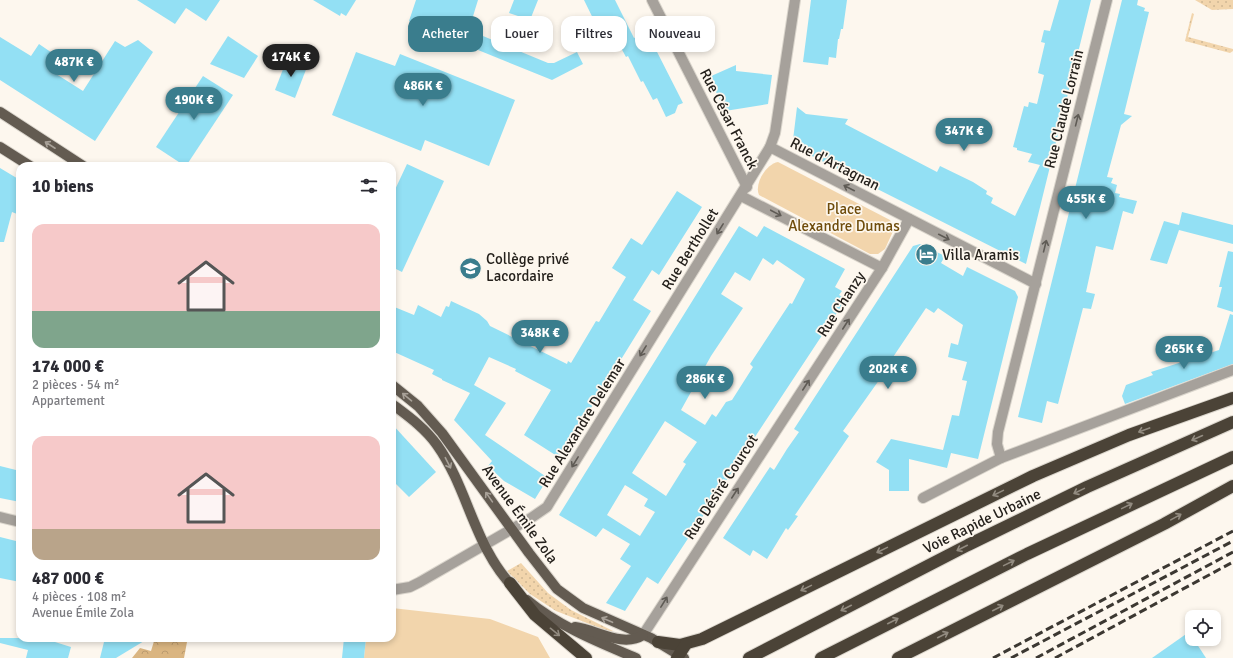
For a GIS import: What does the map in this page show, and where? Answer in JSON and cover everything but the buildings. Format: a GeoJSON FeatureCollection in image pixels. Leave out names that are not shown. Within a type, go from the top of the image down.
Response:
{"type":"FeatureCollection","features":[{"type":"Feature","properties":{"kind":"highway"},"geometry":{"type":"LineString","coordinates":[[658,642],[673,645],[686,644],[708,636],[1034,476],[1129,435],[1233,398]]}},
{"type":"Feature","properties":{"kind":"highway","name":"Voie Rapide Urbaine"},"geometry":{"type":"LineString","coordinates":[[749,658],[981,538],[1087,487],[1233,422]]}},
{"type":"Feature","properties":{"kind":"highway"},"geometry":{"type":"LineString","coordinates":[[821,658],[1027,554],[1233,457]]}},
{"type":"Feature","properties":{"kind":"highway"},"geometry":{"type":"LineString","coordinates":[[898,658],[1164,524],[1233,486]]}},
{"type":"Feature","properties":{"kind":"highway"},"geometry":{"type":"LineString","coordinates":[[510,584],[535,615],[586,658]]}},
{"type":"Feature","properties":{"kind":"highway"},"geometry":{"type":"LineString","coordinates":[[680,657],[686,644]]}},
{"type":"Feature","properties":{"kind":"main road"},"geometry":{"type":"LineString","coordinates":[[0,112],[77,162]]}},
{"type":"Feature","properties":{"kind":"main road"},"geometry":{"type":"LineString","coordinates":[[0,147],[24,162]]}},
{"type":"Feature","properties":{"kind":"main road","name":"Avenue Émile Zola"},"geometry":{"type":"LineString","coordinates":[[396,388],[418,406],[442,433],[545,575],[570,599],[591,612],[658,642],[680,657]]}},
{"type":"Feature","properties":{"kind":"main road"},"geometry":{"type":"LineString","coordinates":[[396,407],[412,419],[436,444],[448,463],[484,544],[510,584],[539,609],[567,626],[636,658]]}},
{"type":"Feature","properties":{"kind":"main road"},"geometry":{"type":"LineString","coordinates":[[567,626],[588,629],[625,640],[638,638],[643,635]]}},
{"type":"Feature","properties":{"kind":"street","name":"Rue César Franck"},"geometry":{"type":"LineString","coordinates":[[652,0],[747,187]]}},
{"type":"Feature","properties":{"kind":"street"},"geometry":{"type":"LineString","coordinates":[[795,0],[775,133],[770,147],[741,196],[882,268],[909,219]]}},
{"type":"Feature","properties":{"kind":"street","name":"Rue Claude Lorrain"},"geometry":{"type":"LineString","coordinates":[[1000,458],[997,444],[998,432],[1107,0]]}},
{"type":"Feature","properties":{"kind":"street","name":"Rue d'Artagnan"},"geometry":{"type":"LineString","coordinates":[[770,147],[1036,284]]}},
{"type":"Feature","properties":{"kind":"street","name":"Rue Berthollet"},"geometry":{"type":"LineString","coordinates":[[664,318],[741,196]]}},
{"type":"Feature","properties":{"kind":"street","name":"Rue Chanzy"},"geometry":{"type":"LineString","coordinates":[[825,356],[882,268]]}},
{"type":"Feature","properties":{"kind":"street","name":"Rue Alexandre Delemar"},"geometry":{"type":"LineString","coordinates":[[396,589],[410,587],[531,518],[548,505],[664,318]]}},
{"type":"Feature","properties":{"kind":"street","name":"Rue Désiré Courcot"},"geometry":{"type":"LineString","coordinates":[[643,635],[825,356]]}},
{"type":"Feature","properties":{"kind":"street"},"geometry":{"type":"LineString","coordinates":[[923,498],[1000,458],[1233,370]]}},
{"type":"Feature","properties":{"kind":"street"},"geometry":{"type":"LineString","coordinates":[[0,517],[16,521]]}},
{"type":"Feature","properties":{"kind":"green space"},"geometry":{"type":"Polygon","coordinates":[[[1195,0],[1233,0],[1233,9],[1212,10],[1195,0]]]}},
{"type":"Feature","properties":{"kind":"green space"},"geometry":{"type":"Polygon","coordinates":[[[1192,13],[1194,14],[1188,37],[1233,49],[1233,51],[1230,53],[1185,41],[1192,13]]]}},
{"type":"Feature","properties":{"kind":"green space","name":"Place Alexandre Dumas"},"geometry":{"type":"Polygon","coordinates":[[[778,162],[890,220],[894,229],[885,249],[878,254],[870,254],[759,195],[758,185],[762,175],[769,166],[778,162]]]}},
{"type":"Feature","properties":{"kind":"green space"},"geometry":{"type":"Polygon","coordinates":[[[521,563],[548,593],[571,610],[613,631],[610,632],[556,611],[530,594],[507,571],[521,563]]]}},
{"type":"Feature","properties":{"kind":"green space"},"geometry":{"type":"Polygon","coordinates":[[[396,608],[490,619],[538,637],[550,658],[364,658],[366,642],[396,642],[396,608]]]}},
{"type":"Feature","properties":{"kind":"green space"},"geometry":{"type":"Polygon","coordinates":[[[154,642],[187,642],[184,658],[132,658],[140,648],[151,651],[154,642]]]}},
{"type":"Feature","properties":{"kind":"railway"},"geometry":{"type":"LineString","coordinates":[[993,658],[1233,531]]}},
{"type":"Feature","properties":{"kind":"railway"},"geometry":{"type":"LineString","coordinates":[[1011,658],[1233,541]]}},
{"type":"Feature","properties":{"kind":"railway"},"geometry":{"type":"LineString","coordinates":[[1036,658],[1233,552]]}},
{"type":"Feature","properties":{"kind":"railway"},"geometry":{"type":"LineString","coordinates":[[1055,658],[1233,562]]}},
{"type":"Feature","properties":{"kind":"place","name":"Villa Aramis"},"geometry":{"type":"Point","coordinates":[927,255]}},
{"type":"Feature","properties":{"kind":"place","name":"Collège privé Lacordaire"},"geometry":{"type":"Point","coordinates":[470,268]}}]}
